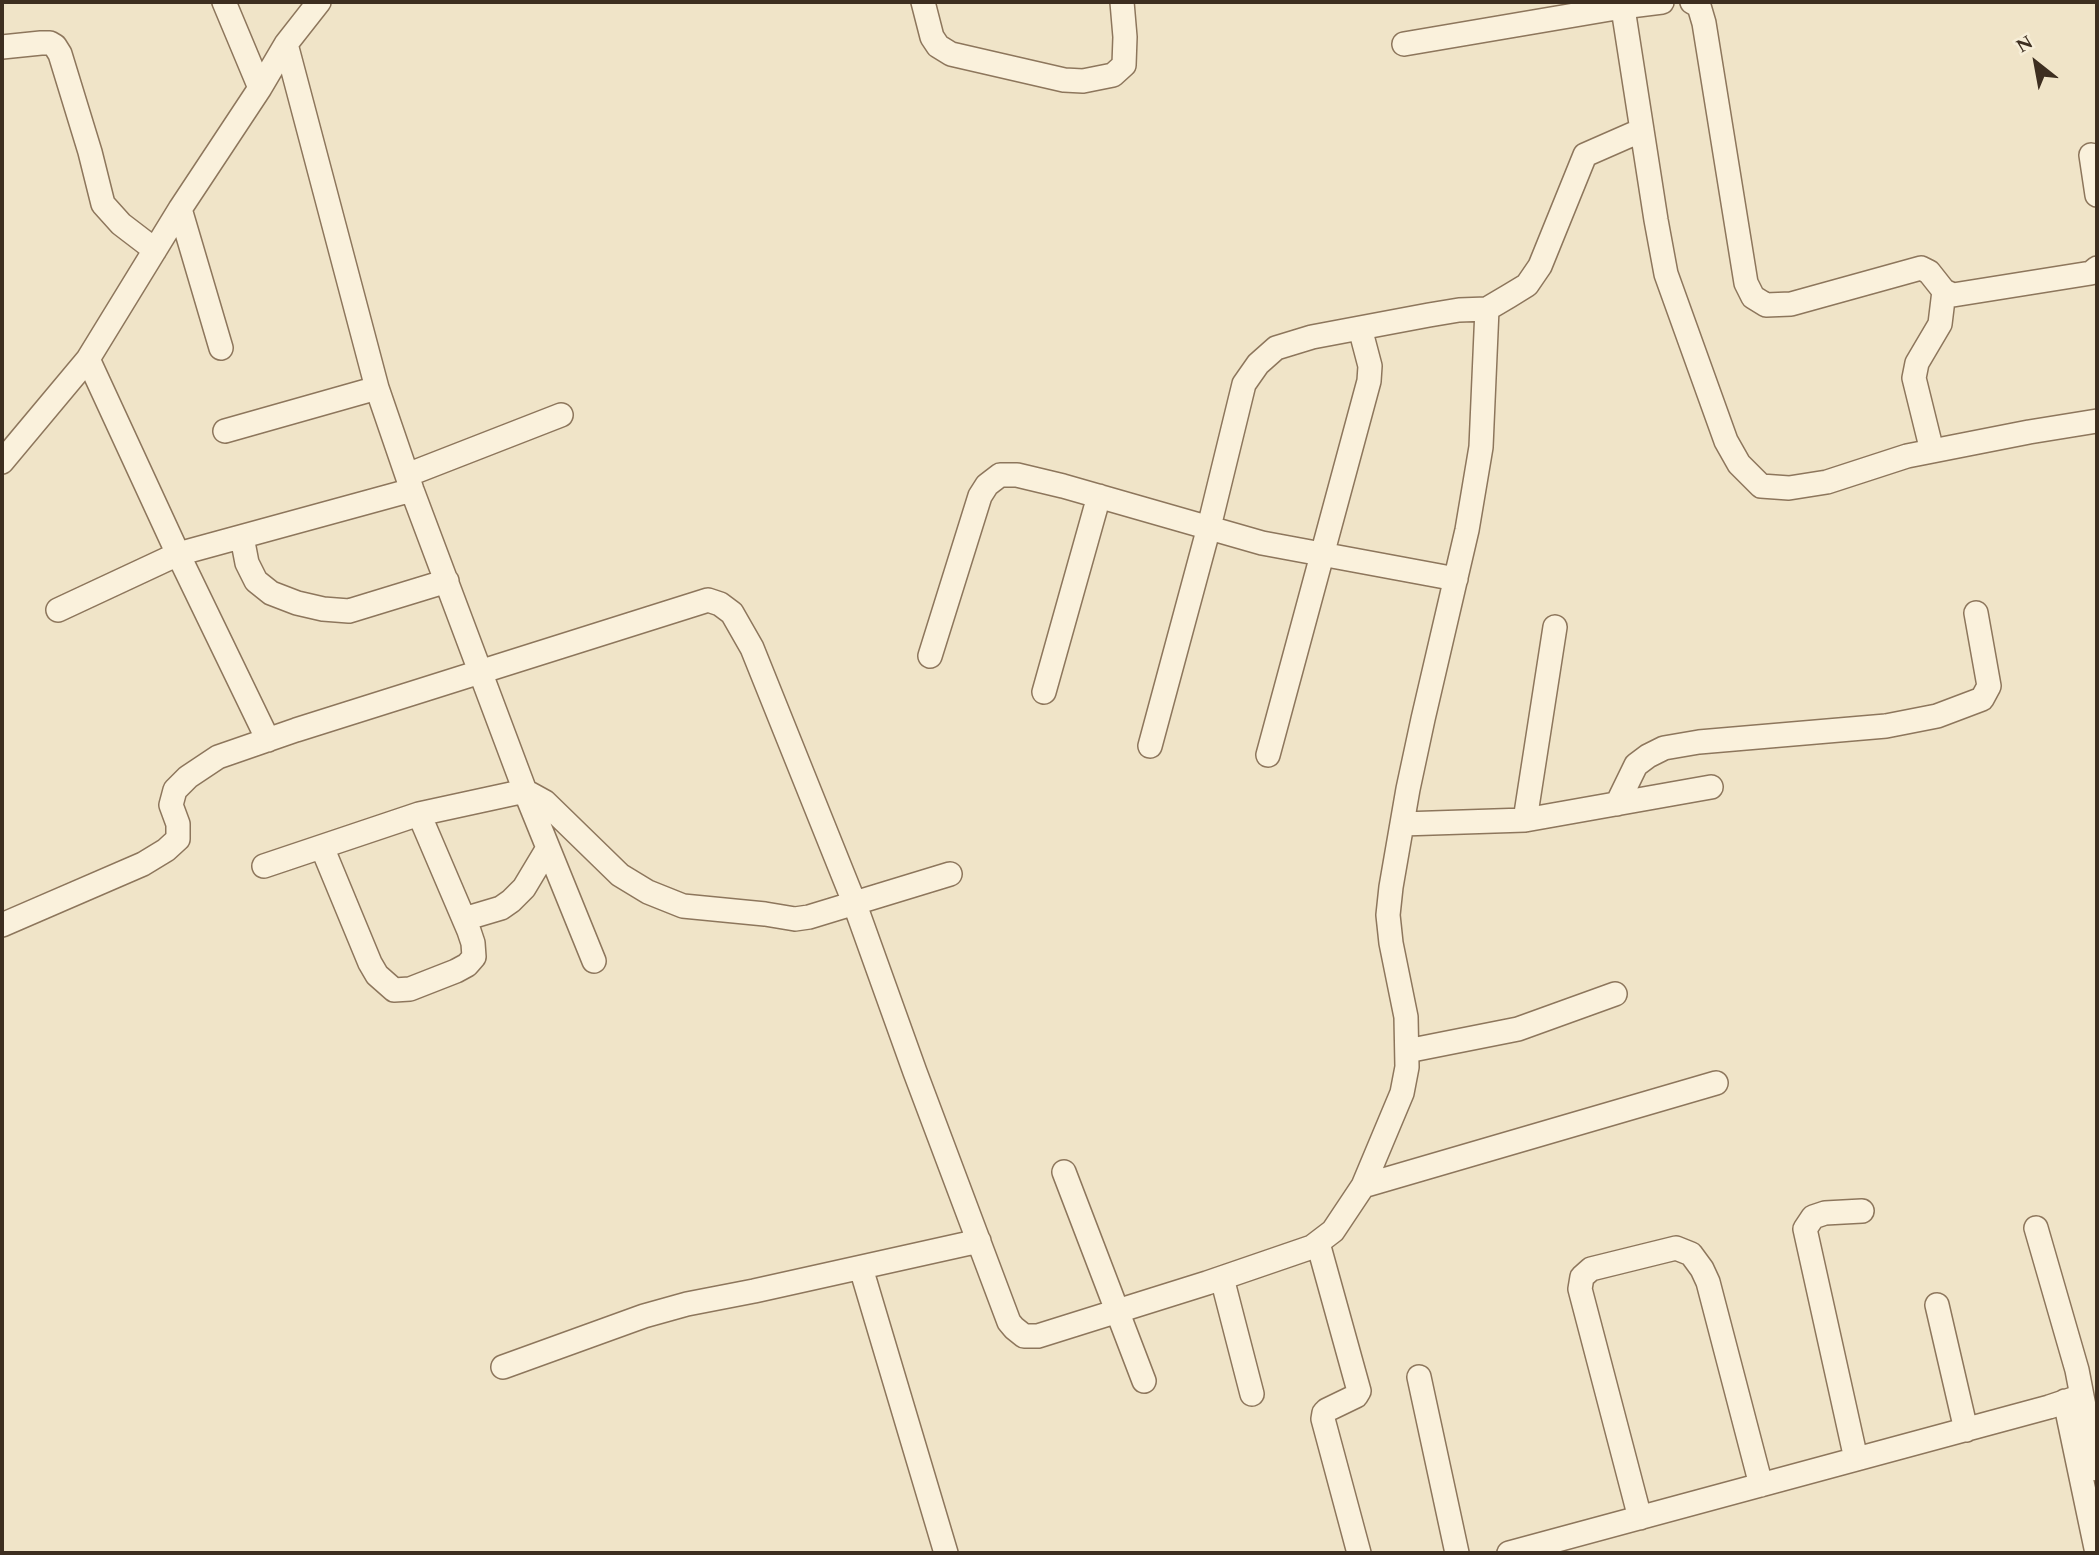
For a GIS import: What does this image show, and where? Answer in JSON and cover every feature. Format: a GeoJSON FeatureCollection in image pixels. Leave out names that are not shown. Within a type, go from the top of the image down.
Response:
{"type":"FeatureCollection","features":[{"type":"Feature","properties":{"kind":"street"},"geometry":{"type":"LineString","coordinates":[[224,2],[260,88]]}},
{"type":"Feature","properties":{"kind":"street"},"geometry":{"type":"LineString","coordinates":[[2,462],[88,359],[286,44],[319,2]]}},
{"type":"Feature","properties":{"kind":"street"},"geometry":{"type":"LineString","coordinates":[[923,2],[932,37],[938,46],[951,54],[1064,80],[1083,81],[1113,75],[1124,65],[1122,2]]}},
{"type":"Feature","properties":{"kind":"street"},"geometry":{"type":"LineString","coordinates":[[1404,44],[1622,4],[1662,2]]}},
{"type":"Feature","properties":{"kind":"street"},"geometry":{"type":"LineString","coordinates":[[1692,2],[1699,6],[1704,23],[1746,283],[1753,296],[1766,305],[1791,304],[1921,268],[1929,272],[1944,291],[1954,295],[2091,273],[2097,268]]}},
{"type":"Feature","properties":{"kind":"street"},"geometry":{"type":"LineString","coordinates":[[1622,4],[1666,274],[1726,440],[1739,464],[1761,486],[1788,488],[1827,482],[1907,456],[2097,421]]}},
{"type":"Feature","properties":{"kind":"street"},"geometry":{"type":"LineString","coordinates":[[2,47],[41,43],[55,46],[60,54],[90,152],[103,204],[121,224],[155,250]]}},
{"type":"Feature","properties":{"kind":"street"},"geometry":{"type":"LineString","coordinates":[[286,44],[377,388],[526,791],[594,961]]}},
{"type":"Feature","properties":{"kind":"street"},"geometry":{"type":"LineString","coordinates":[[1150,746],[1244,384],[1258,364],[1276,348],[1312,337],[1459,310],[1487,309],[1527,285],[1540,266],[1585,155],[1642,130]]}},
{"type":"Feature","properties":{"kind":"street"},"geometry":{"type":"LineString","coordinates":[[2091,155],[2097,195]]}},
{"type":"Feature","properties":{"kind":"street"},"geometry":{"type":"LineString","coordinates":[[180,209],[221,348]]}},
{"type":"Feature","properties":{"kind":"street"},"geometry":{"type":"LineString","coordinates":[[1932,451],[1914,378],[1917,363],[1940,324],[1944,291]]}},
{"type":"Feature","properties":{"kind":"street"},"geometry":{"type":"LineString","coordinates":[[2,925],[143,864],[166,850],[178,839],[178,824],[171,805],[175,790],[188,777],[218,757],[708,600],[720,604],[732,613],[752,648],[854,902],[915,1072],[1009,1322],[1014,1328],[1024,1336],[1038,1336],[1298,1252],[1318,1243],[1334,1231],[1363,1186],[1402,1093],[1407,1067],[1406,1017],[1391,943],[1388,915],[1391,887],[1423,719],[1467,530],[1480,447],[1487,309]]}},
{"type":"Feature","properties":{"kind":"street"},"geometry":{"type":"LineString","coordinates":[[1268,755],[1369,382],[1370,366],[1360,328]]}},
{"type":"Feature","properties":{"kind":"street"},"geometry":{"type":"LineString","coordinates":[[88,359],[268,740]]}},
{"type":"Feature","properties":{"kind":"street"},"geometry":{"type":"LineString","coordinates":[[225,431],[377,388]]}},
{"type":"Feature","properties":{"kind":"street"},"geometry":{"type":"LineString","coordinates":[[58,610],[178,554],[242,537],[410,483],[561,415]]}},
{"type":"Feature","properties":{"kind":"street"},"geometry":{"type":"LineString","coordinates":[[930,656],[980,496],[987,485],[1000,475],[1017,475],[1099,496],[1262,543],[1456,579]]}},
{"type":"Feature","properties":{"kind":"street"},"geometry":{"type":"LineString","coordinates":[[1044,692],[1099,496]]}},
{"type":"Feature","properties":{"kind":"street"},"geometry":{"type":"LineString","coordinates":[[242,537],[247,562],[256,581],[271,593],[310,606],[349,611],[447,581]]}},
{"type":"Feature","properties":{"kind":"street"},"geometry":{"type":"LineString","coordinates":[[1617,804],[1636,765],[1664,748],[1699,742],[1886,726],[1937,716],[1982,699],[1989,686],[1976,613]]}},
{"type":"Feature","properties":{"kind":"street"},"geometry":{"type":"LineString","coordinates":[[1525,820],[1555,627]]}},
{"type":"Feature","properties":{"kind":"street"},"geometry":{"type":"LineString","coordinates":[[1402,824],[1525,820],[1712,788]]}},
{"type":"Feature","properties":{"kind":"street"},"geometry":{"type":"LineString","coordinates":[[264,866],[419,814],[526,791],[545,802],[620,875],[648,892],[683,905],[794,919],[809,917],[950,874]]}},
{"type":"Feature","properties":{"kind":"street"},"geometry":{"type":"LineString","coordinates":[[322,847],[370,963],[384,983],[394,990],[410,989],[456,971],[474,957],[473,943],[464,919],[419,814]]}},
{"type":"Feature","properties":{"kind":"street"},"geometry":{"type":"LineString","coordinates":[[464,919],[501,908],[511,901],[524,888],[548,848]]}},
{"type":"Feature","properties":{"kind":"street"},"geometry":{"type":"LineString","coordinates":[[1407,1051],[1518,1029],[1615,994]]}},
{"type":"Feature","properties":{"kind":"street"},"geometry":{"type":"LineString","coordinates":[[1363,1186],[1716,1083]]}},
{"type":"Feature","properties":{"kind":"street"},"geometry":{"type":"LineString","coordinates":[[1064,1172],[1144,1381]]}},
{"type":"Feature","properties":{"kind":"street"},"geometry":{"type":"LineString","coordinates":[[1856,1459],[1805,1229],[1813,1217],[1825,1213],[1862,1211]]}},
{"type":"Feature","properties":{"kind":"street"},"geometry":{"type":"LineString","coordinates":[[2036,1228],[2077,1370],[2073,1398],[2097,1553]]}},
{"type":"Feature","properties":{"kind":"street"},"geometry":{"type":"LineString","coordinates":[[503,1367],[644,1316],[687,1304],[979,1241]]}},
{"type":"Feature","properties":{"kind":"street"},"geometry":{"type":"LineString","coordinates":[[1318,1243],[1359,1391],[1356,1396],[1327,1410],[1323,1419],[1359,1553]]}},
{"type":"Feature","properties":{"kind":"street"},"geometry":{"type":"LineString","coordinates":[[1640,1518],[1580,1289],[1582,1277],[1591,1269],[1676,1248],[1691,1254],[1708,1282],[1761,1485]]}},
{"type":"Feature","properties":{"kind":"street"},"geometry":{"type":"LineString","coordinates":[[861,1268],[946,1553]]}},
{"type":"Feature","properties":{"kind":"street"},"geometry":{"type":"LineString","coordinates":[[1222,1278],[1252,1394]]}},
{"type":"Feature","properties":{"kind":"street"},"geometry":{"type":"LineString","coordinates":[[1937,1305],[1966,1430]]}},
{"type":"Feature","properties":{"kind":"street"},"geometry":{"type":"LineString","coordinates":[[1419,1377],[1457,1553]]}},
{"type":"Feature","properties":{"kind":"street"},"geometry":{"type":"LineString","coordinates":[[1509,1553],[1966,1430],[2073,1398]]}},
{"type":"Feature","properties":{"kind":"street"},"geometry":{"type":"LineString","coordinates":[[2073,1398],[2097,1469]]}}]}
